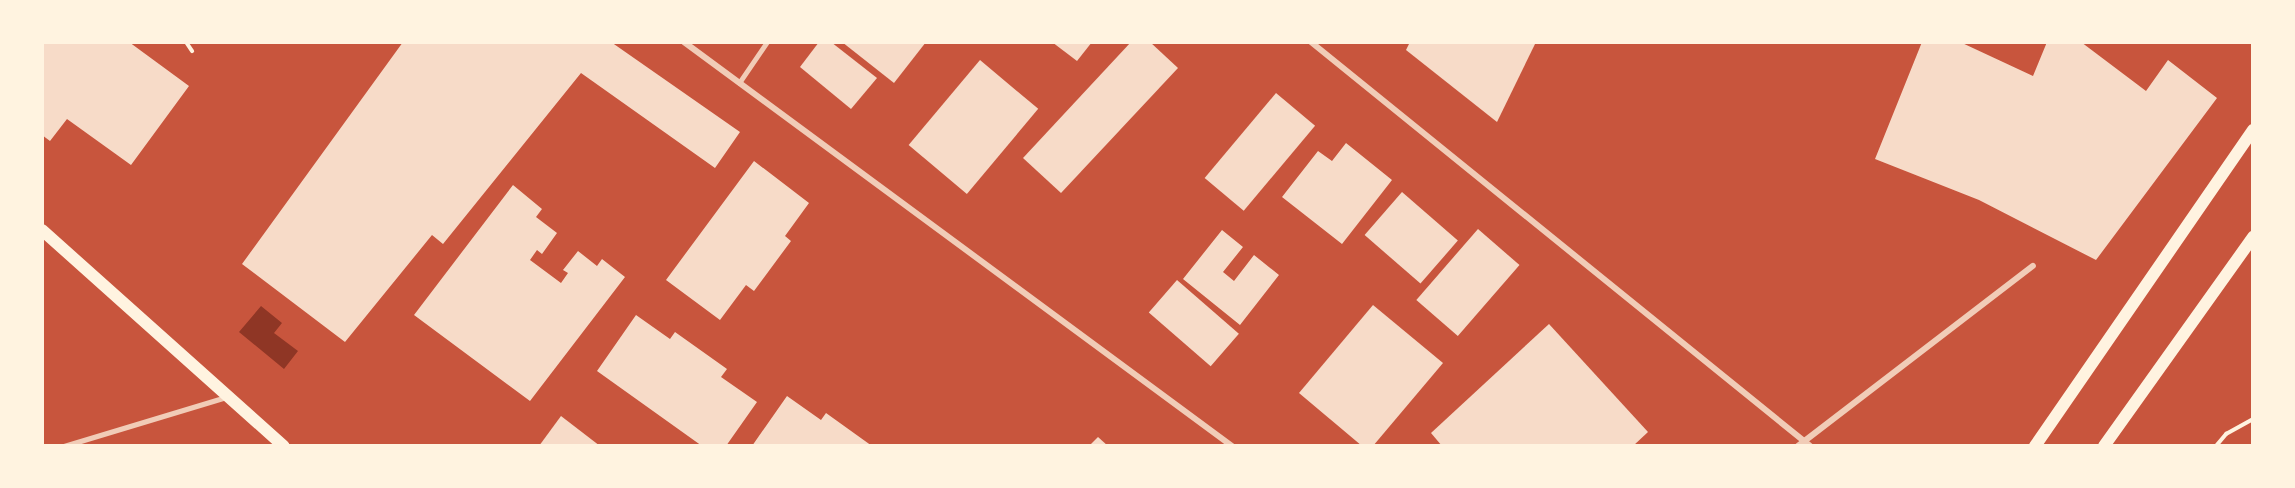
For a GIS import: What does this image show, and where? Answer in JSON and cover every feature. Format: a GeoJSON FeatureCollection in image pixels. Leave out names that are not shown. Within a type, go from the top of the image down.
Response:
{"type":"FeatureCollection","features":[{"type":"Feature","properties":{"kind":"main road"},"geometry":{"type":"LineString","coordinates":[[2035,446],[2253,130]]}},
{"type":"Feature","properties":{"kind":"main road"},"geometry":{"type":"LineString","coordinates":[[42,230],[284,446]]}},
{"type":"Feature","properties":{"kind":"main road"},"geometry":{"type":"LineString","coordinates":[[2104,446],[2253,237]]}},
{"type":"Feature","properties":{"kind":"street"},"geometry":{"type":"LineString","coordinates":[[684,42],[1232,446]]}},
{"type":"Feature","properties":{"kind":"street"},"geometry":{"type":"LineString","coordinates":[[1311,42],[1804,444],[2033,266]]}},
{"type":"Feature","properties":{"kind":"lane"},"geometry":{"type":"LineString","coordinates":[[739,82],[767,42]]}},
{"type":"Feature","properties":{"kind":"lane"},"geometry":{"type":"LineString","coordinates":[[64,446],[228,396]]}},
{"type":"Feature","properties":{"kind":"path"},"geometry":{"type":"LineString","coordinates":[[186,42],[192,51]]}},
{"type":"Feature","properties":{"kind":"path"},"geometry":{"type":"LineString","coordinates":[[2216,446],[2226,434],[2253,419]]}},
{"type":"Feature","properties":{"kind":"shaded area"},"geometry":{"type":"Polygon","coordinates":[[[261,306],[282,323],[274,333],[298,351],[284,369],[239,332],[261,306]]]}},
{"type":"Feature","properties":{"kind":"building"},"geometry":{"type":"Polygon","coordinates":[[[42,42],[129,42],[189,86],[131,165],[67,119],[50,141],[42,135],[42,42]]]}},
{"type":"Feature","properties":{"kind":"building"},"geometry":{"type":"Polygon","coordinates":[[[403,42],[611,42],[740,132],[715,168],[581,73],[443,244],[432,235],[345,342],[242,264],[403,42]]]}},
{"type":"Feature","properties":{"kind":"building"},"geometry":{"type":"Polygon","coordinates":[[[819,42],[831,42],[877,78],[851,109],[800,67],[819,42]]]}},
{"type":"Feature","properties":{"kind":"building"},"geometry":{"type":"Polygon","coordinates":[[[842,42],[926,42],[894,83],[842,42]]]}},
{"type":"Feature","properties":{"kind":"building"},"geometry":{"type":"Polygon","coordinates":[[[1052,42],[1092,42],[1077,61],[1052,42]]]}},
{"type":"Feature","properties":{"kind":"building"},"geometry":{"type":"Polygon","coordinates":[[[1131,42],[1150,42],[1178,68],[1061,193],[1023,158],[1131,42]]]}},
{"type":"Feature","properties":{"kind":"building"},"geometry":{"type":"Polygon","coordinates":[[[1410,42],[1536,42],[1497,122],[1406,50],[1410,42]]]}},
{"type":"Feature","properties":{"kind":"building"},"geometry":{"type":"Polygon","coordinates":[[[1922,42],[1960,42],[2033,76],[2047,42],[2081,42],[2146,91],[2168,60],[2217,98],[2096,260],[1979,200],[1875,159],[1922,42]]]}},
{"type":"Feature","properties":{"kind":"building"},"geometry":{"type":"Polygon","coordinates":[[[980,60],[1038,109],[967,194],[909,145],[980,60]]]}},
{"type":"Feature","properties":{"kind":"building"},"geometry":{"type":"Polygon","coordinates":[[[1276,93],[1315,126],[1244,211],[1205,178],[1276,93]]]}},
{"type":"Feature","properties":{"kind":"building"},"geometry":{"type":"Polygon","coordinates":[[[1346,143],[1392,180],[1342,244],[1282,197],[1318,151],[1332,161],[1346,143]]]}},
{"type":"Feature","properties":{"kind":"building"},"geometry":{"type":"Polygon","coordinates":[[[754,161],[809,203],[785,236],[791,241],[754,291],[746,285],[720,320],[666,280],[754,161]]]}},
{"type":"Feature","properties":{"kind":"building"},"geometry":{"type":"Polygon","coordinates":[[[513,185],[542,209],[536,217],[557,233],[542,254],[537,250],[530,260],[561,283],[568,273],[563,270],[578,251],[597,266],[602,259],[625,277],[530,401],[414,315],[513,185]]]}},
{"type":"Feature","properties":{"kind":"building"},"geometry":{"type":"Polygon","coordinates":[[[1402,192],[1458,241],[1420,284],[1365,235],[1402,192]]]}},
{"type":"Feature","properties":{"kind":"building"},"geometry":{"type":"Polygon","coordinates":[[[1478,229],[1520,265],[1458,336],[1416,300],[1478,229]]]}},
{"type":"Feature","properties":{"kind":"building"},"geometry":{"type":"Polygon","coordinates":[[[1222,230],[1243,247],[1223,272],[1234,281],[1254,255],[1279,275],[1240,325],[1183,279],[1222,230]]]}},
{"type":"Feature","properties":{"kind":"building"},"geometry":{"type":"Polygon","coordinates":[[[1177,280],[1239,334],[1211,366],[1149,312],[1177,280]]]}},
{"type":"Feature","properties":{"kind":"building"},"geometry":{"type":"Polygon","coordinates":[[[1373,305],[1443,363],[1373,446],[1362,446],[1299,393],[1373,305]]]}},
{"type":"Feature","properties":{"kind":"building"},"geometry":{"type":"Polygon","coordinates":[[[636,315],[670,339],[675,332],[727,369],[721,377],[757,402],[726,446],[702,446],[597,371],[636,315]]]}},
{"type":"Feature","properties":{"kind":"building"},"geometry":{"type":"Polygon","coordinates":[[[1549,324],[1648,432],[1633,446],[1442,446],[1431,433],[1549,324]]]}},
{"type":"Feature","properties":{"kind":"building"},"geometry":{"type":"Polygon","coordinates":[[[787,396],[821,420],[826,413],[872,446],[752,446],[787,396]]]}},
{"type":"Feature","properties":{"kind":"building"},"geometry":{"type":"Polygon","coordinates":[[[561,416],[600,446],[539,446],[561,416]]]}},
{"type":"Feature","properties":{"kind":"building"},"geometry":{"type":"Polygon","coordinates":[[[1098,437],[1108,446],[1089,446],[1098,437]]]}}]}
